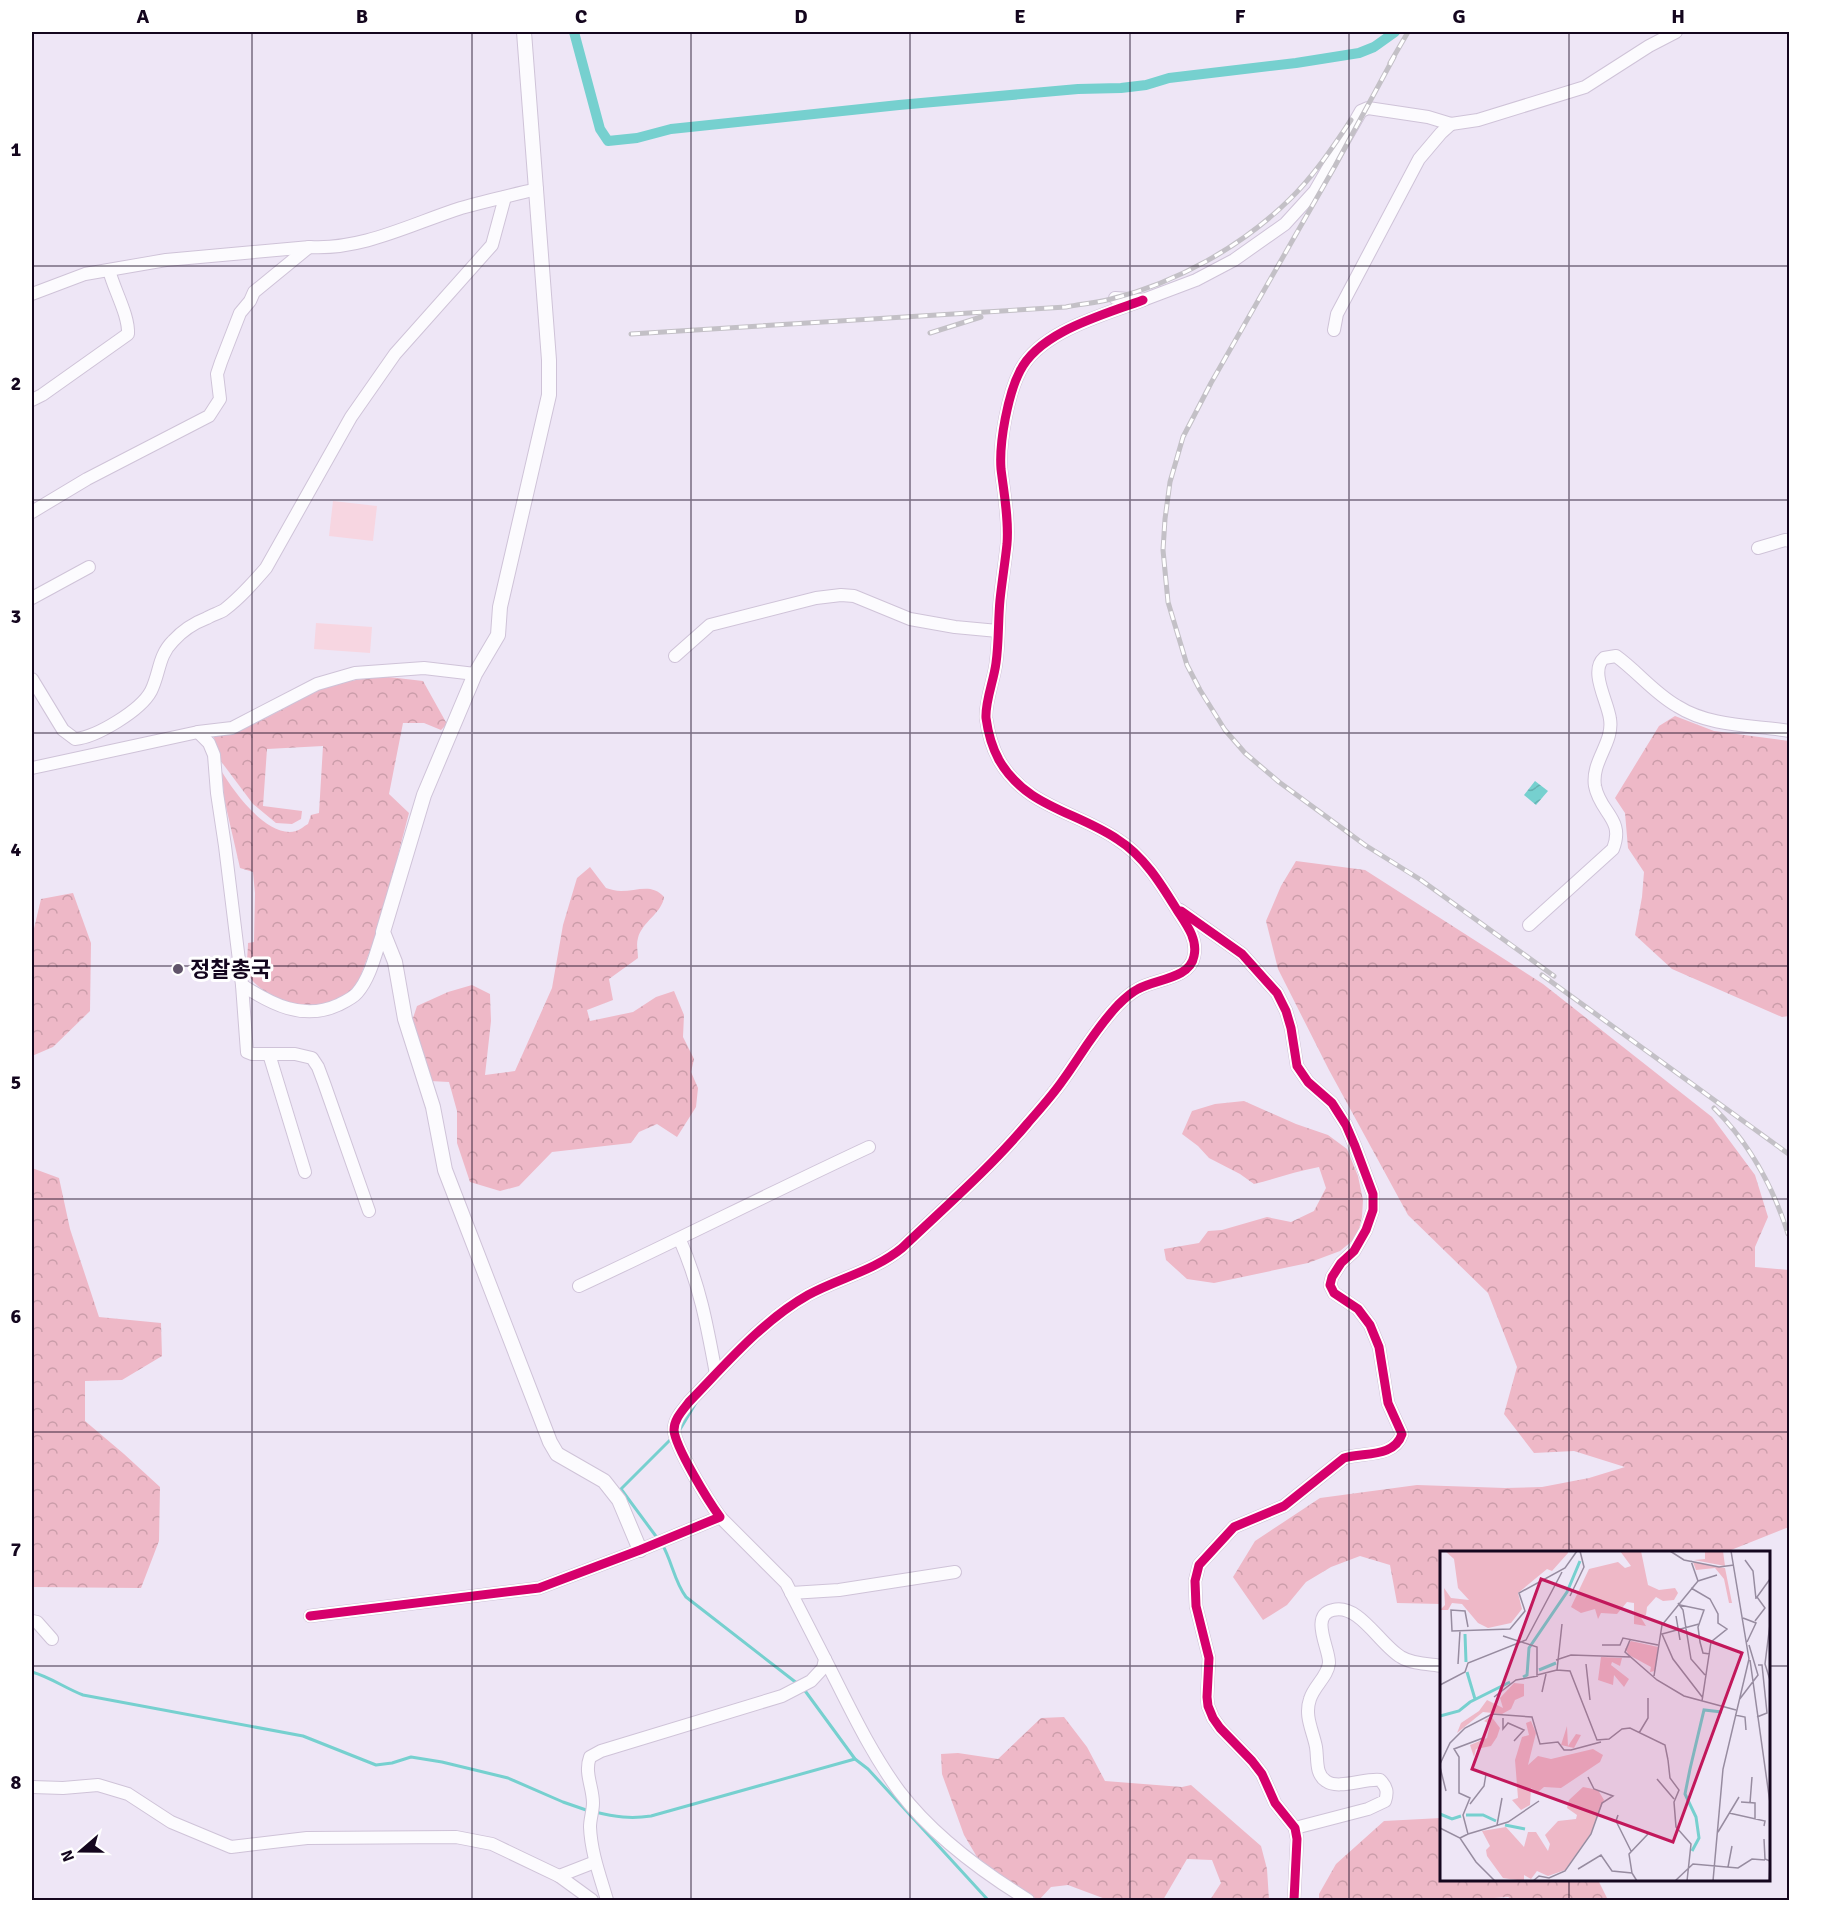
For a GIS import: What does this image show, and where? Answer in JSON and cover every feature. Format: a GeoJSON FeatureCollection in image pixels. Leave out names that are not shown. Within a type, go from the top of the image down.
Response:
{"type":"FeatureCollection","features":[{"type":"Feature","properties":{"kind":"street"},"geometry":{"type":"LineString","coordinates":[[242,986],[267,1002],[300,1011],[328,1009],[357,993],[368,972],[383,932],[424,795],[475,674],[498,635],[500,607],[549,395],[549,360],[524,32]]}},
{"type":"Feature","properties":{"kind":"street"},"geometry":{"type":"LineString","coordinates":[[1028,1900],[988,1875],[933,1828],[900,1791],[866,1738],[786,1583],[720,1517],[680,1451],[674,1430],[678,1415],[762,1328],[810,1294],[889,1258],[902,1248],[1023,1129],[1061,1082],[1105,1019],[1123,1000],[1140,987],[1181,973],[1192,964],[1195,952],[1193,936],[1142,860],[1118,839],[1037,799],[1019,787],[997,757],[989,735],[986,714],[994,675],[1008,540],[1001,465],[1011,396],[1020,371],[1029,358],[1043,344],[1057,335],[1196,280],[1234,260],[1285,224],[1315,191],[1361,111],[1368,108],[1428,117],[1452,124],[1478,120],[1584,87],[1649,46],[1676,32]]}},
{"type":"Feature","properties":{"kind":"street"},"geometry":{"type":"LineString","coordinates":[[1334,330],[1337,314],[1419,159],[1441,133],[1452,124]]}},
{"type":"Feature","properties":{"kind":"street"},"geometry":{"type":"LineString","coordinates":[[32,294],[85,274],[166,260],[310,247],[330,248],[379,237],[461,208],[537,189]]}},
{"type":"Feature","properties":{"kind":"street"},"geometry":{"type":"LineString","coordinates":[[32,679],[63,730],[75,739],[87,738],[110,727],[142,702],[151,692],[163,651],[174,639],[190,626],[222,611],[249,589],[266,568],[351,417],[395,354],[492,244],[505,197]]}},
{"type":"Feature","properties":{"kind":"street"},"geometry":{"type":"LineString","coordinates":[[32,512],[87,479],[209,416],[220,399],[217,374],[240,313],[254,292],[310,247]]}},
{"type":"Feature","properties":{"kind":"street"},"geometry":{"type":"LineString","coordinates":[[32,400],[128,334],[129,324],[109,270]]}},
{"type":"Feature","properties":{"kind":"street"},"geometry":{"type":"LineString","coordinates":[[1115,298],[1143,300]]}},
{"type":"Feature","properties":{"kind":"street"},"geometry":{"type":"LineString","coordinates":[[1758,548],[1790,541]]}},
{"type":"Feature","properties":{"kind":"street"},"geometry":{"type":"LineString","coordinates":[[32,598],[89,567]]}},
{"type":"Feature","properties":{"kind":"street"},"geometry":{"type":"LineString","coordinates":[[675,656],[710,625],[816,598],[841,595],[854,596],[910,619],[955,627],[998,631]]}},
{"type":"Feature","properties":{"kind":"street"},"geometry":{"type":"LineString","coordinates":[[1529,926],[1613,849],[1618,839],[1614,821],[1595,789],[1594,777],[1597,763],[1610,732],[1611,721],[1598,667],[1604,658],[1616,656],[1675,706],[1693,715],[1710,721],[1790,731]]}},
{"type":"Feature","properties":{"kind":"street"},"geometry":{"type":"LineString","coordinates":[[32,768],[198,732],[232,728],[317,684],[355,673],[424,668],[475,674]]}},
{"type":"Feature","properties":{"kind":"street"},"geometry":{"type":"LineString","coordinates":[[198,732],[209,743],[214,755],[242,986],[247,1052],[295,1054],[312,1058],[318,1067],[369,1211]]}},
{"type":"Feature","properties":{"kind":"street"},"geometry":{"type":"LineString","coordinates":[[1174,906],[1242,954],[1277,993],[1287,1011],[1297,1066],[1308,1082],[1332,1103],[1346,1125],[1373,1194],[1373,1210],[1366,1230],[1354,1251],[1341,1263],[1330,1285],[1334,1293],[1358,1309],[1370,1324],[1384,1370],[1388,1403],[1402,1434],[1400,1442],[1394,1448],[1384,1452],[1344,1458],[1284,1506],[1234,1527],[1199,1565],[1195,1581],[1196,1606],[1209,1658],[1207,1697],[1213,1718],[1262,1774],[1275,1803],[1294,1828],[1298,1839],[1294,1900]]}},
{"type":"Feature","properties":{"kind":"street"},"geometry":{"type":"LineString","coordinates":[[383,932],[394,962],[405,1019],[433,1107],[445,1170],[549,1442],[557,1454],[604,1481],[619,1500],[640,1550]]}},
{"type":"Feature","properties":{"kind":"street"},"geometry":{"type":"LineString","coordinates":[[268,1054],[305,1172]]}},
{"type":"Feature","properties":{"kind":"street"},"geometry":{"type":"LineString","coordinates":[[579,1286],[680,1240],[759,1198],[869,1147]]}},
{"type":"Feature","properties":{"kind":"street"},"geometry":{"type":"LineString","coordinates":[[680,1240],[703,1302],[716,1374]]}},
{"type":"Feature","properties":{"kind":"street"},"geometry":{"type":"LineString","coordinates":[[310,1616],[539,1587],[640,1550],[720,1517]]}},
{"type":"Feature","properties":{"kind":"street"},"geometry":{"type":"LineString","coordinates":[[791,1593],[839,1590],[955,1572]]}},
{"type":"Feature","properties":{"kind":"street"},"geometry":{"type":"LineString","coordinates":[[1294,1828],[1368,1809],[1385,1801],[1387,1795],[1387,1789],[1380,1780],[1333,1784],[1325,1781],[1318,1769],[1316,1747],[1307,1711],[1310,1698],[1330,1662],[1322,1630],[1322,1620],[1327,1612],[1334,1609],[1346,1610],[1358,1616],[1384,1644],[1403,1658],[1440,1665]]}},
{"type":"Feature","properties":{"kind":"street"},"geometry":{"type":"LineString","coordinates":[[32,1621],[37,1622],[52,1639]]}},
{"type":"Feature","properties":{"kind":"street"},"geometry":{"type":"LineString","coordinates":[[607,1900],[595,1862],[590,1825],[593,1804],[588,1778],[590,1757],[601,1751],[782,1696],[811,1681],[823,1668],[825,1659]]}},
{"type":"Feature","properties":{"kind":"street"},"geometry":{"type":"LineString","coordinates":[[32,1787],[63,1788],[98,1785],[128,1794],[171,1822],[231,1847],[307,1838],[456,1837],[492,1844],[559,1876],[592,1900]]}},
{"type":"Feature","properties":{"kind":"street"},"geometry":{"type":"LineString","coordinates":[[559,1876],[595,1862]]}},
{"type":"Feature","properties":{"kind":"shaded area"},"geometry":{"type":"Polygon","coordinates":[[[333,501],[377,506],[373,541],[329,536],[333,501]]]}},
{"type":"Feature","properties":{"kind":"shaded area"},"geometry":{"type":"Polygon","coordinates":[[[316,623],[372,627],[370,653],[314,649],[316,623]]]}},
{"type":"Feature","properties":{"kind":"green space"},"geometry":{"type":"Polygon","coordinates":[[[380,676],[423,681],[447,724],[441,730],[424,723],[403,723],[389,794],[409,813],[378,928],[357,983],[345,996],[327,1004],[307,1006],[287,1002],[264,991],[249,975],[248,943],[254,942],[253,872],[240,868],[224,798],[222,772],[243,802],[263,821],[285,832],[296,831],[308,824],[311,815],[319,813],[323,746],[267,749],[263,806],[302,811],[301,819],[292,824],[276,823],[253,804],[220,760],[213,734],[228,732],[255,723],[328,686],[380,676]]]}},
{"type":"Feature","properties":{"kind":"green space"},"geometry":{"type":"Polygon","coordinates":[[[1675,716],[1714,731],[1789,741],[1789,1016],[1782,1017],[1672,969],[1635,935],[1644,872],[1628,848],[1625,813],[1615,798],[1659,726],[1675,716]]]}},
{"type":"Feature","properties":{"kind":"green space"},"geometry":{"type":"Polygon","coordinates":[[[1296,861],[1365,870],[1543,984],[1712,1117],[1755,1175],[1768,1217],[1755,1247],[1755,1267],[1789,1270],[1789,1527],[1729,1551],[1440,1551],[1440,1604],[1397,1603],[1390,1565],[1360,1556],[1331,1567],[1306,1582],[1287,1605],[1263,1620],[1233,1577],[1255,1541],[1320,1498],[1417,1485],[1542,1487],[1589,1478],[1625,1467],[1574,1451],[1534,1453],[1504,1414],[1517,1367],[1488,1293],[1408,1215],[1329,1070],[1278,969],[1266,921],[1281,886],[1296,861]]]}},
{"type":"Feature","properties":{"kind":"green space"},"geometry":{"type":"Polygon","coordinates":[[[590,867],[606,888],[621,891],[649,889],[664,897],[660,908],[640,932],[637,943],[638,958],[609,979],[613,1000],[587,1010],[590,1021],[633,1012],[656,997],[674,991],[684,1015],[683,1037],[694,1059],[691,1072],[698,1088],[696,1107],[677,1137],[657,1124],[639,1132],[631,1143],[552,1152],[519,1186],[500,1191],[470,1182],[457,1143],[457,1111],[449,1082],[430,1081],[411,1024],[417,1006],[448,992],[472,985],[490,994],[491,1021],[485,1075],[515,1071],[552,988],[563,925],[577,878],[590,867]]]}},
{"type":"Feature","properties":{"kind":"green space"},"geometry":{"type":"Polygon","coordinates":[[[73,893],[91,943],[90,1011],[53,1047],[32,1056],[32,937],[41,899],[73,893]]]}},
{"type":"Feature","properties":{"kind":"green space"},"geometry":{"type":"Polygon","coordinates":[[[1244,1101],[1296,1124],[1328,1135],[1347,1149],[1358,1176],[1363,1200],[1357,1237],[1340,1251],[1308,1263],[1214,1283],[1187,1279],[1166,1260],[1164,1249],[1199,1243],[1208,1231],[1222,1230],[1267,1217],[1291,1222],[1314,1211],[1326,1188],[1319,1167],[1254,1184],[1209,1158],[1182,1134],[1192,1111],[1215,1104],[1244,1101]]]}},
{"type":"Feature","properties":{"kind":"green space"},"geometry":{"type":"Polygon","coordinates":[[[32,1168],[59,1178],[70,1229],[99,1317],[161,1323],[162,1356],[122,1380],[85,1381],[85,1421],[160,1487],[159,1541],[141,1588],[32,1587],[32,1168]]]}},
{"type":"Feature","properties":{"kind":"green space"},"geometry":{"type":"Polygon","coordinates":[[[1064,1717],[1087,1747],[1105,1781],[1182,1787],[1191,1785],[1261,1846],[1267,1869],[1269,1900],[1210,1900],[1221,1883],[1212,1860],[1187,1859],[1163,1900],[1108,1900],[1068,1885],[1051,1887],[1039,1900],[1016,1888],[977,1857],[964,1835],[942,1774],[941,1754],[958,1753],[998,1759],[1041,1718],[1064,1717]]]}},
{"type":"Feature","properties":{"kind":"green space"},"geometry":{"type":"Polygon","coordinates":[[[1440,1818],[1440,1881],[1598,1881],[1608,1900],[1514,1900],[1508,1897],[1466,1900],[1319,1900],[1319,1894],[1336,1864],[1384,1821],[1440,1818]]]}},
{"type":"Feature","properties":{"kind":"water"},"geometry":{"type":"Polygon","coordinates":[[[1535,781],[1548,791],[1536,805],[1524,795],[1535,781]]]}},
{"type":"Feature","properties":{"kind":"waterway"},"geometry":{"type":"LineString","coordinates":[[574,32],[600,129],[608,141],[637,138],[671,129],[899,105],[1146,85],[1169,78],[1359,53],[1374,47],[1395,32]]}},
{"type":"Feature","properties":{"kind":"waterway"},"geometry":{"type":"LineString","coordinates":[[679,1431],[697,1401]]}},
{"type":"Feature","properties":{"kind":"waterway"},"geometry":{"type":"LineString","coordinates":[[658,1539],[621,1489],[672,1438]]}},
{"type":"Feature","properties":{"kind":"waterway"},"geometry":{"type":"LineString","coordinates":[[662,1544],[686,1597],[798,1684]]}},
{"type":"Feature","properties":{"kind":"waterway"},"geometry":{"type":"LineString","coordinates":[[32,1672],[83,1695],[303,1736],[376,1765],[411,1757],[508,1778],[589,1811]]}},
{"type":"Feature","properties":{"kind":"waterway"},"geometry":{"type":"LineString","coordinates":[[803,1688],[855,1759]]}},
{"type":"Feature","properties":{"kind":"waterway"},"geometry":{"type":"LineString","coordinates":[[595,1812],[623,1817],[651,1816],[855,1759],[868,1769],[988,1900]]}},
{"type":"Feature","properties":{"kind":"railway"},"geometry":{"type":"LineString","coordinates":[[1390,63],[1408,32]]}},
{"type":"Feature","properties":{"kind":"railway"},"geometry":{"type":"LineString","coordinates":[[1394,57],[1183,437],[1170,482],[1165,519],[1163,550],[1168,602],[1187,665],[1225,730],[1245,753],[1279,782],[1365,845],[1421,880],[1554,976]]}},
{"type":"Feature","properties":{"kind":"railway"},"geometry":{"type":"LineString","coordinates":[[631,334],[1066,307],[1135,292],[1183,273],[1229,248],[1250,233],[1289,200],[1307,181],[1351,120]]}},
{"type":"Feature","properties":{"kind":"railway"},"geometry":{"type":"LineString","coordinates":[[930,333],[981,317]]}},
{"type":"Feature","properties":{"kind":"railway"},"geometry":{"type":"LineString","coordinates":[[1542,975],[1790,1155]]}},
{"type":"Feature","properties":{"kind":"railway"},"geometry":{"type":"LineString","coordinates":[[1714,1108],[1727,1121],[1759,1166],[1788,1234]]}},
{"type":"Feature","properties":{"kind":"cycle path"},"geometry":{"type":"LineString","coordinates":[[310,1616],[539,1588],[720,1517],[693,1474],[676,1438],[674,1430],[676,1422],[689,1402],[745,1344],[775,1317],[808,1295],[880,1263],[902,1248],[1012,1141],[1054,1092],[1096,1032],[1127,996],[1145,986],[1179,974],[1191,964],[1195,950],[1190,932],[1165,890],[1144,862],[1127,846],[1101,829],[1052,807],[1023,788],[1010,776],[999,760],[994,750],[986,718],[997,655],[1000,600],[1007,544],[1001,446],[1008,405],[1016,381],[1029,357],[1057,335],[1074,326],[1143,300]]}},
{"type":"Feature","properties":{"kind":"cycle path"},"geometry":{"type":"LineString","coordinates":[[1181,911],[1242,954],[1277,993],[1291,1028],[1297,1066],[1308,1082],[1332,1103],[1346,1125],[1355,1146],[1373,1194],[1373,1210],[1366,1230],[1354,1251],[1341,1263],[1330,1285],[1334,1293],[1358,1309],[1370,1325],[1379,1347],[1388,1403],[1402,1434],[1398,1442],[1385,1451],[1344,1458],[1284,1506],[1234,1527],[1199,1565],[1195,1581],[1196,1606],[1209,1658],[1208,1706],[1220,1728],[1262,1774],[1275,1803],[1295,1828],[1297,1839],[1294,1900]]}},
{"type":"Feature","properties":{"kind":"place","name":"정찰총국"},"geometry":{"type":"Point","coordinates":[178,969]}}]}
